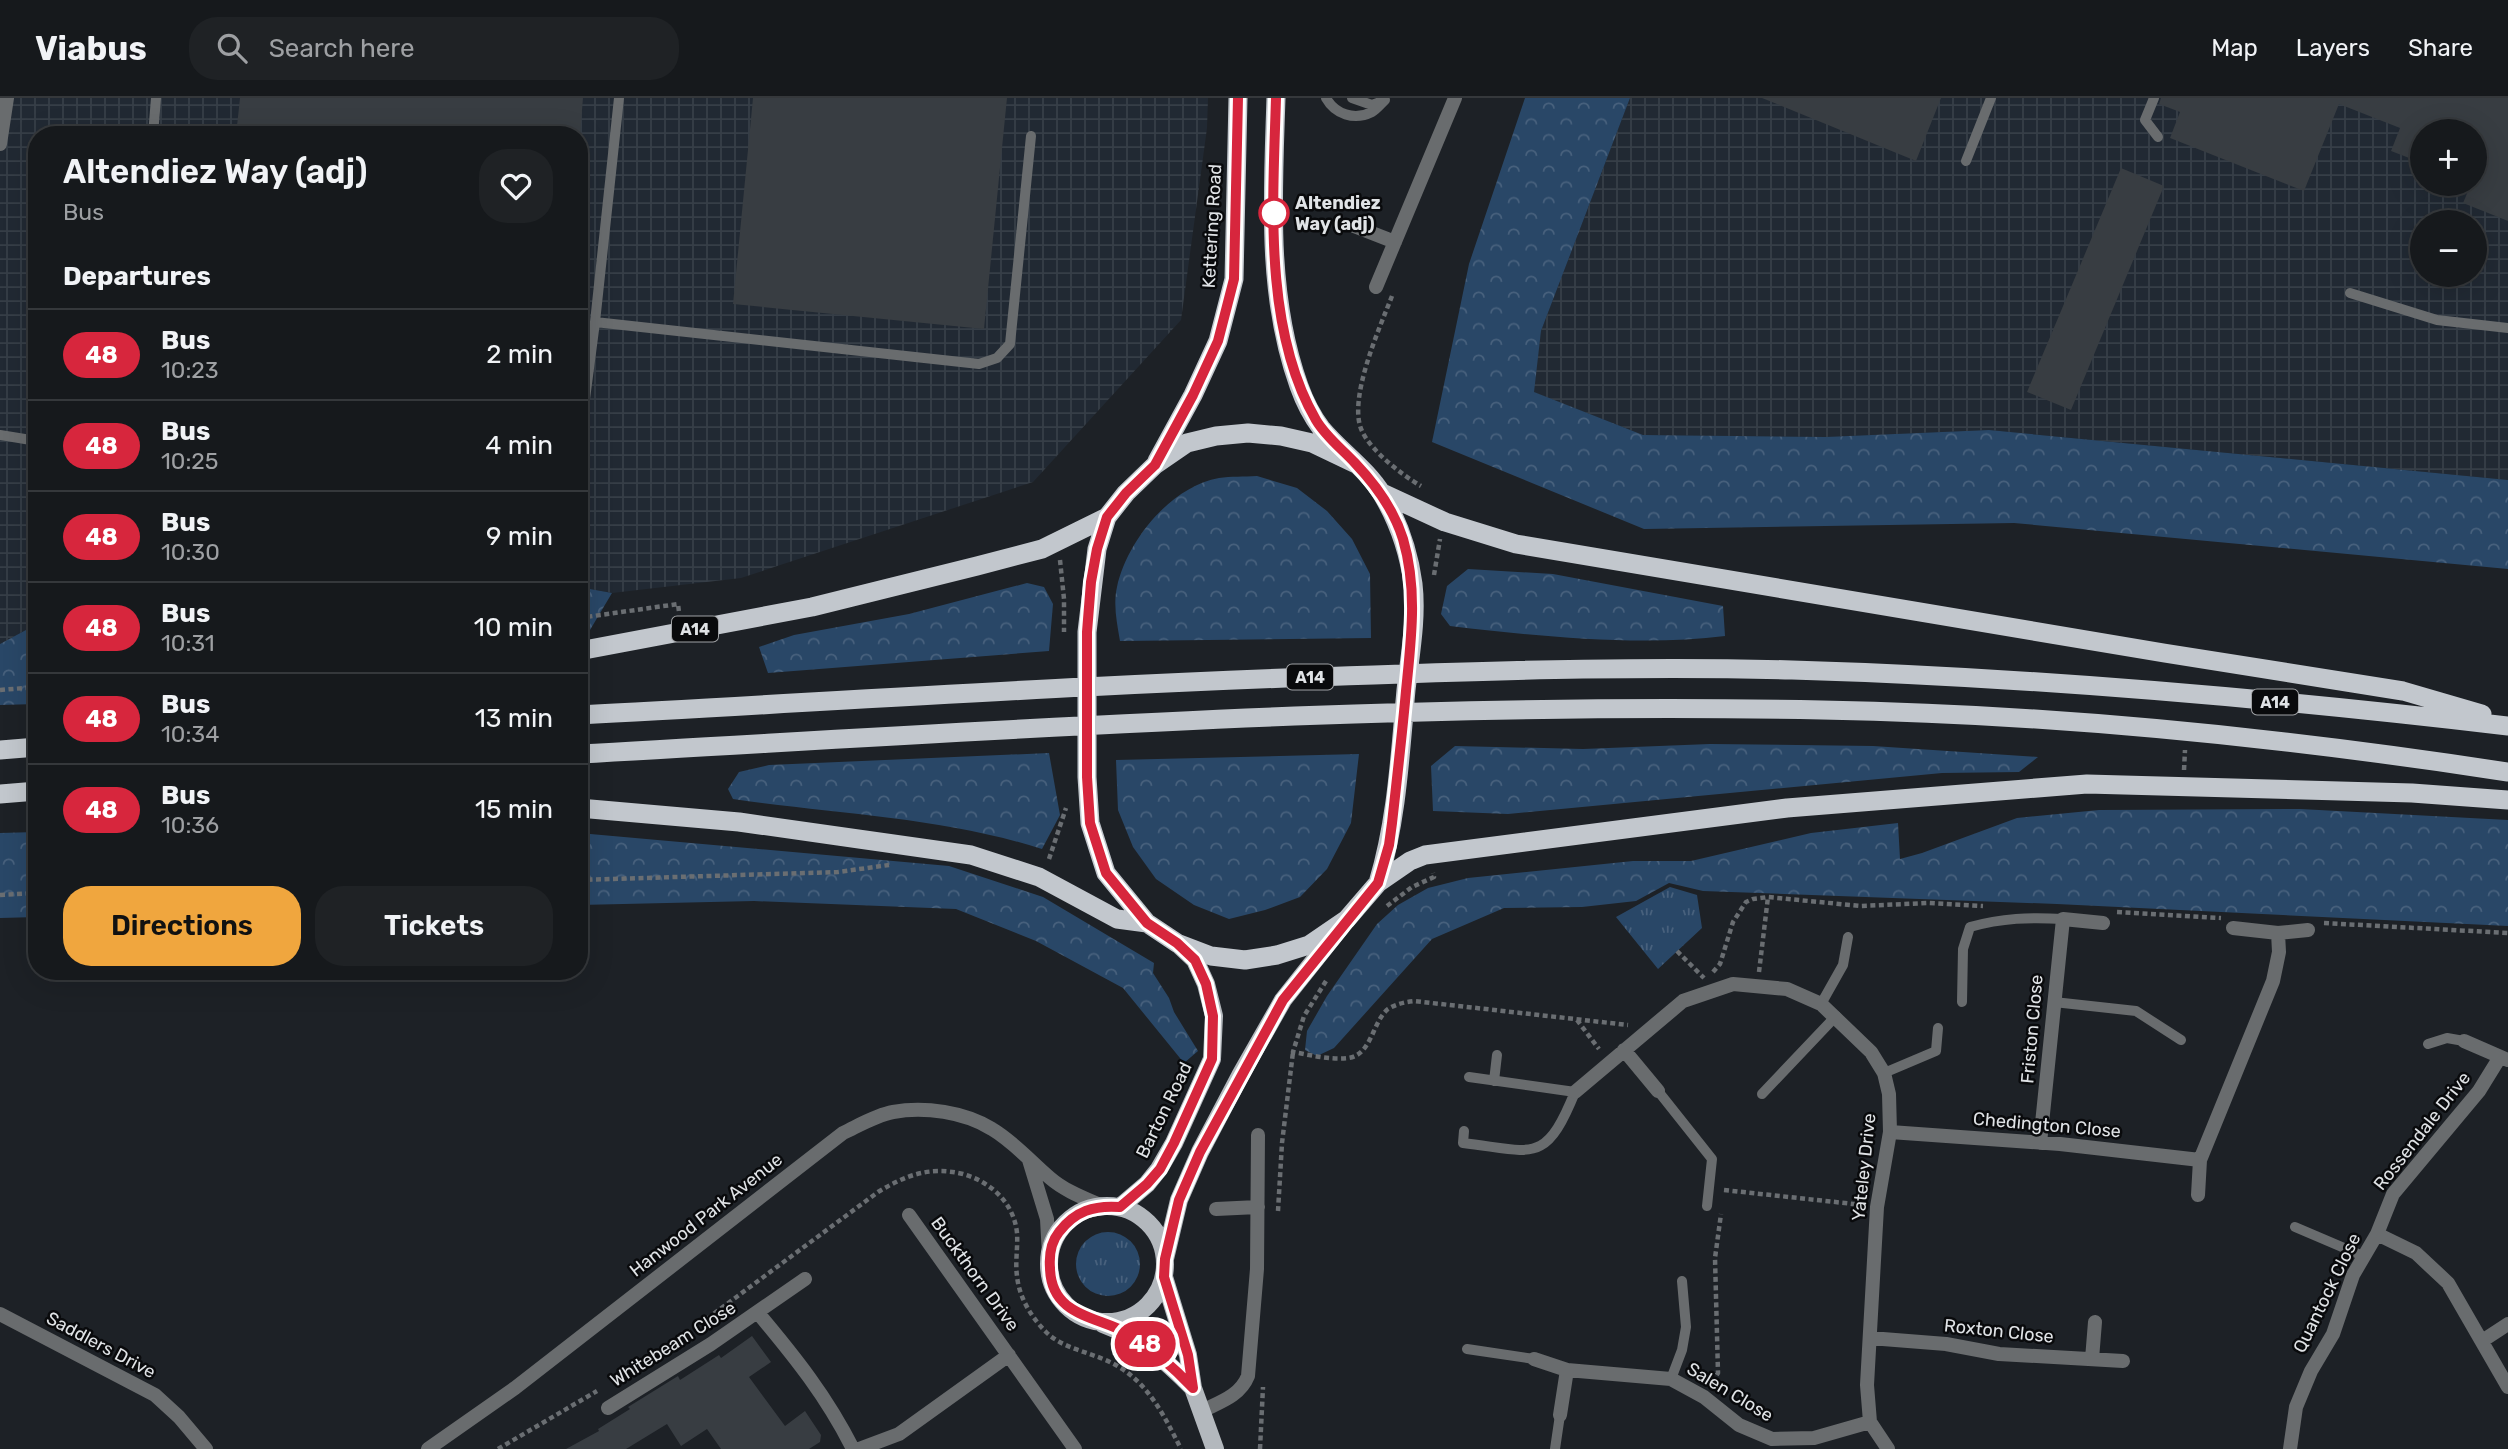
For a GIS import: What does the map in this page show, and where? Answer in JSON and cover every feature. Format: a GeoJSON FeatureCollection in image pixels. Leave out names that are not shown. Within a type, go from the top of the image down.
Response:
{"type":"FeatureCollection","features":[{"type":"Feature","properties":{"kind":"highway","name":"Kettering Road"},"geometry":{"type":"LineString","coordinates":[[1155,465],[1193,395],[1218,341],[1234,279],[1238,98]]}},
{"type":"Feature","properties":{"kind":"highway"},"geometry":{"type":"LineString","coordinates":[[1276,98],[1274,210],[1278,309],[1299,386],[1321,428],[1381,493],[1402,538],[1413,584],[1413,619],[1397,778],[1389,845],[1378,883]]}},
{"type":"Feature","properties":{"kind":"highway"},"geometry":{"type":"LineString","coordinates":[[1356,464],[1312,443],[1281,436],[1248,433],[1216,436],[1187,443],[1155,465],[1126,493],[1107,517],[1097,549],[1087,632],[1087,777],[1090,823],[1106,873],[1147,923],[1177,943],[1211,956],[1245,960],[1277,955],[1309,944],[1347,919],[1378,883],[1410,861],[1439,851],[1787,808],[2087,784],[2412,793],[2508,800]]}},
{"type":"Feature","properties":{"kind":"highway"},"geometry":{"type":"LineString","coordinates":[[1381,493],[1445,522],[1516,544],[2403,691],[2508,724]]}},
{"type":"Feature","properties":{"kind":"highway","name":"A14"},"geometry":{"type":"LineString","coordinates":[[588,649],[812,607],[977,566],[1042,549],[1107,517]]}},
{"type":"Feature","properties":{"kind":"highway","name":"A14"},"geometry":{"type":"LineString","coordinates":[[588,715],[1251,679],[1538,669],[1774,670],[2002,678],[2508,724]]}},
{"type":"Feature","properties":{"kind":"highway","name":"A14"},"geometry":{"type":"LineString","coordinates":[[588,754],[1218,719],[1484,709],[1824,710],[2033,719],[2185,731],[2418,758],[2508,772]]}},
{"type":"Feature","properties":{"kind":"highway"},"geometry":{"type":"LineString","coordinates":[[0,750],[28,748]]}},
{"type":"Feature","properties":{"kind":"highway"},"geometry":{"type":"LineString","coordinates":[[2,794],[28,794]]}},
{"type":"Feature","properties":{"kind":"highway"},"geometry":{"type":"LineString","coordinates":[[588,809],[739,822],[971,855],[1039,877],[1117,919],[1147,923]]}},
{"type":"Feature","properties":{"kind":"main road"},"geometry":{"type":"LineString","coordinates":[[1088,1319],[1108,1322],[1128,1318],[1146,1308],[1157,1294],[1179,1200],[1200,1152],[1283,1000],[1347,919]]}},
{"type":"Feature","properties":{"kind":"main road","name":"Barton Road"},"geometry":{"type":"LineString","coordinates":[[1120,1207],[1160,1169],[1212,1059],[1213,1016],[1206,984],[1195,960],[1177,943]]}},
{"type":"Feature","properties":{"kind":"main road"},"geometry":{"type":"LineString","coordinates":[[1193,1388],[1146,1345],[1127,1333],[1088,1319],[1070,1309],[1057,1294],[1050,1275],[1049,1255],[1056,1236],[1069,1220],[1084,1210],[1102,1206],[1120,1207],[1137,1214],[1151,1226],[1161,1241],[1165,1268],[1188,1355],[1193,1388],[1215,1449]]}},
{"type":"Feature","properties":{"kind":"street"},"geometry":{"type":"LineString","coordinates":[[0,144],[7,98]]}},
{"type":"Feature","properties":{"kind":"street"},"geometry":{"type":"LineString","coordinates":[[1376,287],[1455,98]]}},
{"type":"Feature","properties":{"kind":"street"},"geometry":{"type":"LineString","coordinates":[[1354,226],[1395,242]]}},
{"type":"Feature","properties":{"kind":"street"},"geometry":{"type":"LineString","coordinates":[[2063,919],[2103,923]]}},
{"type":"Feature","properties":{"kind":"street","name":"Friston Close"},"geometry":{"type":"LineString","coordinates":[[2040,1143],[2063,919]]}},
{"type":"Feature","properties":{"kind":"street"},"geometry":{"type":"LineString","coordinates":[[2233,928],[2278,933],[2308,930]]}},
{"type":"Feature","properties":{"kind":"street"},"geometry":{"type":"LineString","coordinates":[[2198,1195],[2200,1160],[2273,981],[2279,952],[2278,933]]}},
{"type":"Feature","properties":{"kind":"street","name":"Yateley Drive"},"geometry":{"type":"LineString","coordinates":[[1574,1092],[1683,1001],[1733,984],[1787,989],[1821,1004],[1871,1052],[1884,1073],[1889,1094],[1890,1132],[1877,1207],[1867,1385],[1870,1422],[1888,1449]]}},
{"type":"Feature","properties":{"kind":"street","name":"Rossendale Drive"},"geometry":{"type":"LineString","coordinates":[[2377,1234],[2393,1194],[2504,1058],[2464,1041]]}},
{"type":"Feature","properties":{"kind":"street"},"geometry":{"type":"LineString","coordinates":[[1624,1050],[1658,1091]]}},
{"type":"Feature","properties":{"kind":"street","name":"Hanwood Park Avenue"},"geometry":{"type":"LineString","coordinates":[[428,1449],[515,1388],[843,1133],[892,1112],[926,1111],[974,1119],[993,1129],[1052,1180],[1102,1206]]}},
{"type":"Feature","properties":{"kind":"street","name":"Chedington Close"},"geometry":{"type":"LineString","coordinates":[[1890,1132],[2040,1143],[2200,1160]]}},
{"type":"Feature","properties":{"kind":"street"},"geometry":{"type":"LineString","coordinates":[[1202,1412],[1233,1396],[1244,1386],[1248,1376],[1257,1269],[1258,1135]]}},
{"type":"Feature","properties":{"kind":"street"},"geometry":{"type":"LineString","coordinates":[[1029,1159],[1047,1219],[1049,1255]]}},
{"type":"Feature","properties":{"kind":"street"},"geometry":{"type":"LineString","coordinates":[[1216,1209],[1258,1207]]}},
{"type":"Feature","properties":{"kind":"street","name":"Buckthorn Drive"},"geometry":{"type":"LineString","coordinates":[[909,1215],[1075,1449]]}},
{"type":"Feature","properties":{"kind":"street"},"geometry":{"type":"LineString","coordinates":[[2377,1234],[2416,1253],[2448,1283],[2508,1387]]}},
{"type":"Feature","properties":{"kind":"street","name":"Quantock Close"},"geometry":{"type":"LineString","coordinates":[[2290,1449],[2296,1407],[2311,1371],[2333,1334],[2353,1275],[2377,1234]]}},
{"type":"Feature","properties":{"kind":"street","name":"Whitebeam Close"},"geometry":{"type":"LineString","coordinates":[[608,1408],[758,1313],[805,1279]]}},
{"type":"Feature","properties":{"kind":"street","name":"Whitebeam Close"},"geometry":{"type":"LineString","coordinates":[[758,1313],[835,1412],[853,1449]]}},
{"type":"Feature","properties":{"kind":"street","name":"Saddlers Drive"},"geometry":{"type":"LineString","coordinates":[[0,1314],[155,1395],[179,1417],[206,1449]]}},
{"type":"Feature","properties":{"kind":"street"},"geometry":{"type":"LineString","coordinates":[[2092,1359],[2095,1322]]}},
{"type":"Feature","properties":{"kind":"street"},"geometry":{"type":"LineString","coordinates":[[2482,1341],[2508,1324]]}},
{"type":"Feature","properties":{"kind":"street","name":"Roxton Close"},"geometry":{"type":"LineString","coordinates":[[1870,1338],[1946,1344],[1999,1354],[2123,1361]]}},
{"type":"Feature","properties":{"kind":"street","name":"Buckthorn Drive"},"geometry":{"type":"LineString","coordinates":[[859,1449],[899,1434],[1009,1355]]}},
{"type":"Feature","properties":{"kind":"street","name":"Salen Close"},"geometry":{"type":"LineString","coordinates":[[1534,1359],[1567,1370],[1671,1379],[1704,1397],[1739,1425],[1771,1444],[1814,1438],[1870,1422]]}},
{"type":"Feature","properties":{"kind":"street"},"geometry":{"type":"LineString","coordinates":[[1560,1415],[1567,1370]]}},
{"type":"Feature","properties":{"kind":"lane"},"geometry":{"type":"LineString","coordinates":[[154,126],[156,98]]}},
{"type":"Feature","properties":{"kind":"lane"},"geometry":{"type":"LineString","coordinates":[[588,376],[619,98]]}},
{"type":"Feature","properties":{"kind":"lane"},"geometry":{"type":"LineString","coordinates":[[1326,98],[1332,109],[1350,117],[1371,113],[1386,99]]}},
{"type":"Feature","properties":{"kind":"lane"},"geometry":{"type":"LineString","coordinates":[[1352,98],[1373,105],[1386,99]]}},
{"type":"Feature","properties":{"kind":"lane"},"geometry":{"type":"LineString","coordinates":[[1966,161],[1991,98]]}},
{"type":"Feature","properties":{"kind":"lane"},"geometry":{"type":"LineString","coordinates":[[2154,98],[2145,120],[2158,137]]}},
{"type":"Feature","properties":{"kind":"lane"},"geometry":{"type":"LineString","coordinates":[[595,322],[979,364],[997,358],[1010,344],[1031,136]]}},
{"type":"Feature","properties":{"kind":"lane"},"geometry":{"type":"LineString","coordinates":[[2350,293],[2437,320],[2508,328]]}},
{"type":"Feature","properties":{"kind":"lane"},"geometry":{"type":"LineString","coordinates":[[0,435],[28,440]]}},
{"type":"Feature","properties":{"kind":"lane"},"geometry":{"type":"LineString","coordinates":[[1962,1002],[1964,949],[1970,927],[1994,920],[2023,917],[2063,919]]}},
{"type":"Feature","properties":{"kind":"lane"},"geometry":{"type":"LineString","coordinates":[[1821,1004],[1843,965],[1848,937]]}},
{"type":"Feature","properties":{"kind":"lane"},"geometry":{"type":"LineString","coordinates":[[2054,1002],[2136,1011],[2181,1040]]}},
{"type":"Feature","properties":{"kind":"lane"},"geometry":{"type":"LineString","coordinates":[[1762,1094],[1836,1016]]}},
{"type":"Feature","properties":{"kind":"lane"},"geometry":{"type":"LineString","coordinates":[[1884,1073],[1936,1051],[1938,1028]]}},
{"type":"Feature","properties":{"kind":"lane"},"geometry":{"type":"LineString","coordinates":[[2428,1044],[2447,1038],[2464,1041]]}},
{"type":"Feature","properties":{"kind":"lane"},"geometry":{"type":"LineString","coordinates":[[1494,1081],[1497,1055]]}},
{"type":"Feature","properties":{"kind":"lane"},"geometry":{"type":"LineString","coordinates":[[1464,1131],[1463,1143],[1532,1150],[1542,1146],[1556,1133],[1574,1092],[1469,1077]]}},
{"type":"Feature","properties":{"kind":"lane"},"geometry":{"type":"LineString","coordinates":[[1658,1091],[1712,1159],[1707,1206]]}},
{"type":"Feature","properties":{"kind":"lane"},"geometry":{"type":"LineString","coordinates":[[2295,1227],[2363,1256]]}},
{"type":"Feature","properties":{"kind":"lane"},"geometry":{"type":"LineString","coordinates":[[1671,1379],[1682,1350],[1686,1327],[1682,1281]]}},
{"type":"Feature","properties":{"kind":"lane"},"geometry":{"type":"LineString","coordinates":[[1467,1349],[1534,1359]]}},
{"type":"Feature","properties":{"kind":"lane"},"geometry":{"type":"LineString","coordinates":[[1555,1449],[1560,1415]]}},
{"type":"Feature","properties":{"kind":"path"},"geometry":{"type":"LineString","coordinates":[[1395,289],[1369,355],[1358,418],[1362,432],[1385,458],[1407,478],[1429,491]]}},
{"type":"Feature","properties":{"kind":"path"},"geometry":{"type":"LineString","coordinates":[[588,617],[678,604]]}},
{"type":"Feature","properties":{"kind":"path"},"geometry":{"type":"LineString","coordinates":[[0,690],[28,688]]}},
{"type":"Feature","properties":{"kind":"path"},"geometry":{"type":"LineString","coordinates":[[2184,788],[2185,731]]}},
{"type":"Feature","properties":{"kind":"path"},"geometry":{"type":"LineString","coordinates":[[1039,877],[1050,857],[1066,813],[1066,800]]}},
{"type":"Feature","properties":{"kind":"path"},"geometry":{"type":"LineString","coordinates":[[588,880],[838,872],[897,864]]}},
{"type":"Feature","properties":{"kind":"path"},"geometry":{"type":"LineString","coordinates":[[1385,908],[1412,887],[1434,877],[1431,868]]}},
{"type":"Feature","properties":{"kind":"path"},"geometry":{"type":"LineString","coordinates":[[0,895],[28,893]]}},
{"type":"Feature","properties":{"kind":"path"},"geometry":{"type":"LineString","coordinates":[[1759,976],[1768,897]]}},
{"type":"Feature","properties":{"kind":"path"},"geometry":{"type":"LineString","coordinates":[[1677,951],[1707,981],[1697,985]]}},
{"type":"Feature","properties":{"kind":"path"},"geometry":{"type":"LineString","coordinates":[[1277,1224],[1282,1143],[1293,1052],[1304,1016],[1332,972]]}},
{"type":"Feature","properties":{"kind":"path"},"geometry":{"type":"LineString","coordinates":[[1293,1052],[1349,1058],[1363,1051],[1387,1010],[1400,1003],[1414,1001],[1638,1025]]}},
{"type":"Feature","properties":{"kind":"path"},"geometry":{"type":"LineString","coordinates":[[1577,1019],[1604,1055]]}},
{"type":"Feature","properties":{"kind":"path"},"geometry":{"type":"LineString","coordinates":[[670,1346],[878,1192],[901,1178],[923,1171],[949,1171],[974,1177],[995,1189],[1006,1202],[1017,1233],[1017,1277],[1021,1295],[1031,1314],[1047,1333],[1064,1344],[1121,1366],[1144,1385],[1164,1415],[1181,1449]]}},
{"type":"Feature","properties":{"kind":"path"},"geometry":{"type":"LineString","coordinates":[[1704,1397],[1718,1373],[1715,1258],[1725,1179]]}},
{"type":"Feature","properties":{"kind":"path"},"geometry":{"type":"LineString","coordinates":[[1724,1189],[1877,1207]]}},
{"type":"Feature","properties":{"kind":"path"},"geometry":{"type":"LineString","coordinates":[[1260,1449],[1264,1374]]}},
{"type":"Feature","properties":{"kind":"path"},"geometry":{"type":"LineString","coordinates":[[498,1449],[605,1386]]}},
{"type":"Feature","properties":{"kind":"shaded area"},"geometry":{"type":"Polygon","coordinates":[[[0,98],[1208,98],[1207,128],[1181,320],[1033,482],[741,578],[612,593],[588,589],[588,126],[28,126],[28,629],[0,644],[0,98]]]}},
{"type":"Feature","properties":{"kind":"shaded area"},"geometry":{"type":"Polygon","coordinates":[[[1630,98],[2508,98],[2508,480],[1989,430],[1825,437],[1643,435],[1533,392],[1541,331],[1630,98]]]}},
{"type":"Feature","properties":{"kind":"green space"},"geometry":{"type":"Polygon","coordinates":[[[1525,98],[1630,98],[1541,331],[1534,392],[1643,435],[1825,437],[1989,430],[2508,480],[2508,569],[2014,523],[1644,529],[1432,442],[1469,264],[1525,98]]]}},
{"type":"Feature","properties":{"kind":"green space"},"geometry":{"type":"Polygon","coordinates":[[[1257,476],[1297,488],[1327,511],[1352,539],[1370,574],[1371,638],[1120,641],[1115,607],[1117,587],[1130,552],[1153,519],[1184,492],[1201,483],[1224,477],[1257,476]]]}},
{"type":"Feature","properties":{"kind":"green space"},"geometry":{"type":"Polygon","coordinates":[[[1468,569],[1553,574],[1723,606],[1725,636],[1623,640],[1450,626],[1441,614],[1447,586],[1468,569]]]}},
{"type":"Feature","properties":{"kind":"green space"},"geometry":{"type":"Polygon","coordinates":[[[1027,583],[1044,587],[1053,604],[1049,651],[768,673],[759,647],[794,635],[909,614],[1027,583]]]}},
{"type":"Feature","properties":{"kind":"green space"},"geometry":{"type":"Polygon","coordinates":[[[588,589],[612,593],[590,630],[588,589]]]}},
{"type":"Feature","properties":{"kind":"green space"},"geometry":{"type":"Polygon","coordinates":[[[28,629],[28,704],[0,705],[0,644],[28,629]]]}},
{"type":"Feature","properties":{"kind":"green space"},"geometry":{"type":"Polygon","coordinates":[[[1710,744],[1873,746],[2038,757],[2019,772],[1942,773],[1508,814],[1433,811],[1431,766],[1455,746],[1583,749],[1710,744]]]}},
{"type":"Feature","properties":{"kind":"green space"},"geometry":{"type":"Polygon","coordinates":[[[1049,753],[1060,815],[1042,849],[1004,838],[927,823],[733,799],[728,789],[739,772],[769,765],[1049,753]]]}},
{"type":"Feature","properties":{"kind":"green space"},"geometry":{"type":"Polygon","coordinates":[[[1359,754],[1351,823],[1327,869],[1300,897],[1229,919],[1194,905],[1156,879],[1133,847],[1118,810],[1116,760],[1359,754]]]}},
{"type":"Feature","properties":{"kind":"green space"},"geometry":{"type":"Polygon","coordinates":[[[2300,809],[2508,820],[2508,926],[2057,904],[1703,891],[1669,883],[1636,901],[1582,907],[1504,908],[1432,939],[1334,1048],[1317,1056],[1305,1050],[1307,1031],[1327,996],[1377,924],[1398,905],[1428,888],[1468,878],[1633,861],[1691,861],[1811,833],[1898,823],[1900,859],[2017,818],[2099,810],[2300,809]]]}},
{"type":"Feature","properties":{"kind":"green space"},"geometry":{"type":"Polygon","coordinates":[[[28,832],[28,917],[0,918],[0,833],[28,832]]]}},
{"type":"Feature","properties":{"kind":"green space"},"geometry":{"type":"Polygon","coordinates":[[[588,834],[949,866],[1043,897],[1154,963],[1153,973],[1198,1051],[1184,1063],[1123,988],[1036,941],[956,909],[754,901],[588,905],[588,834]]]}},
{"type":"Feature","properties":{"kind":"green space"},"geometry":{"type":"Polygon","coordinates":[[[1670,887],[1697,895],[1702,928],[1658,969],[1616,917],[1670,887]]]}},
{"type":"Feature","properties":{"kind":"green space"},"geometry":{"type":"Polygon","coordinates":[[[1108,1232],[1131,1241],[1140,1264],[1131,1287],[1108,1296],[1085,1287],[1076,1264],[1085,1241],[1108,1232]]]}},
{"type":"Feature","properties":{"kind":"building"},"geometry":{"type":"Polygon","coordinates":[[[240,98],[583,98],[581,126],[237,126],[240,98]]]}},
{"type":"Feature","properties":{"kind":"building"},"geometry":{"type":"Polygon","coordinates":[[[753,98],[1007,98],[984,329],[733,304],[753,98]]]}},
{"type":"Feature","properties":{"kind":"building"},"geometry":{"type":"Polygon","coordinates":[[[1762,98],[1941,98],[1916,161],[1762,98]]]}},
{"type":"Feature","properties":{"kind":"building"},"geometry":{"type":"Polygon","coordinates":[[[2161,98],[2508,98],[2508,221],[2487,213],[2487,210],[2463,203],[2466,196],[2487,196],[2487,119],[2410,119],[2410,158],[2391,151],[2400,128],[2339,104],[2304,191],[2170,138],[2180,112],[2159,104],[2161,98]]]}},
{"type":"Feature","properties":{"kind":"building"},"geometry":{"type":"Polygon","coordinates":[[[2121,168],[2164,186],[2071,410],[2027,392],[2121,168]]]}},
{"type":"Feature","properties":{"kind":"building"},"geometry":{"type":"Polygon","coordinates":[[[752,1336],[771,1362],[749,1377],[785,1426],[805,1411],[821,1435],[820,1442],[809,1449],[721,1449],[707,1429],[681,1446],[667,1424],[626,1449],[566,1449],[599,1431],[598,1429],[630,1409],[628,1407],[678,1376],[680,1380],[719,1355],[721,1358],[752,1336]]]}},
{"type":"Feature","properties":{"kind":"bus line","name":"48"},"geometry":{"type":"LineString","coordinates":[[1238,98],[1234,279],[1218,341],[1193,395],[1155,465],[1126,493],[1107,517],[1091,582],[1087,632],[1087,777],[1090,823],[1106,873],[1147,923],[1177,943],[1195,960],[1206,984],[1213,1016],[1212,1059],[1160,1169],[1120,1207],[1102,1206],[1084,1210],[1069,1220],[1056,1236],[1049,1255],[1050,1275],[1057,1294],[1070,1309],[1088,1319],[1127,1333],[1146,1345],[1193,1388],[1188,1355],[1164,1277],[1165,1259],[1179,1200],[1200,1152],[1283,1000],[1378,883],[1392,823],[1413,619],[1413,584],[1402,538],[1381,493],[1321,428],[1299,386],[1289,352],[1278,309],[1274,210],[1276,98]]}},
{"type":"Feature","properties":{"kind":"place","name":"Altendiez Way (adj)"},"geometry":{"type":"Point","coordinates":[1274,213]}}]}
